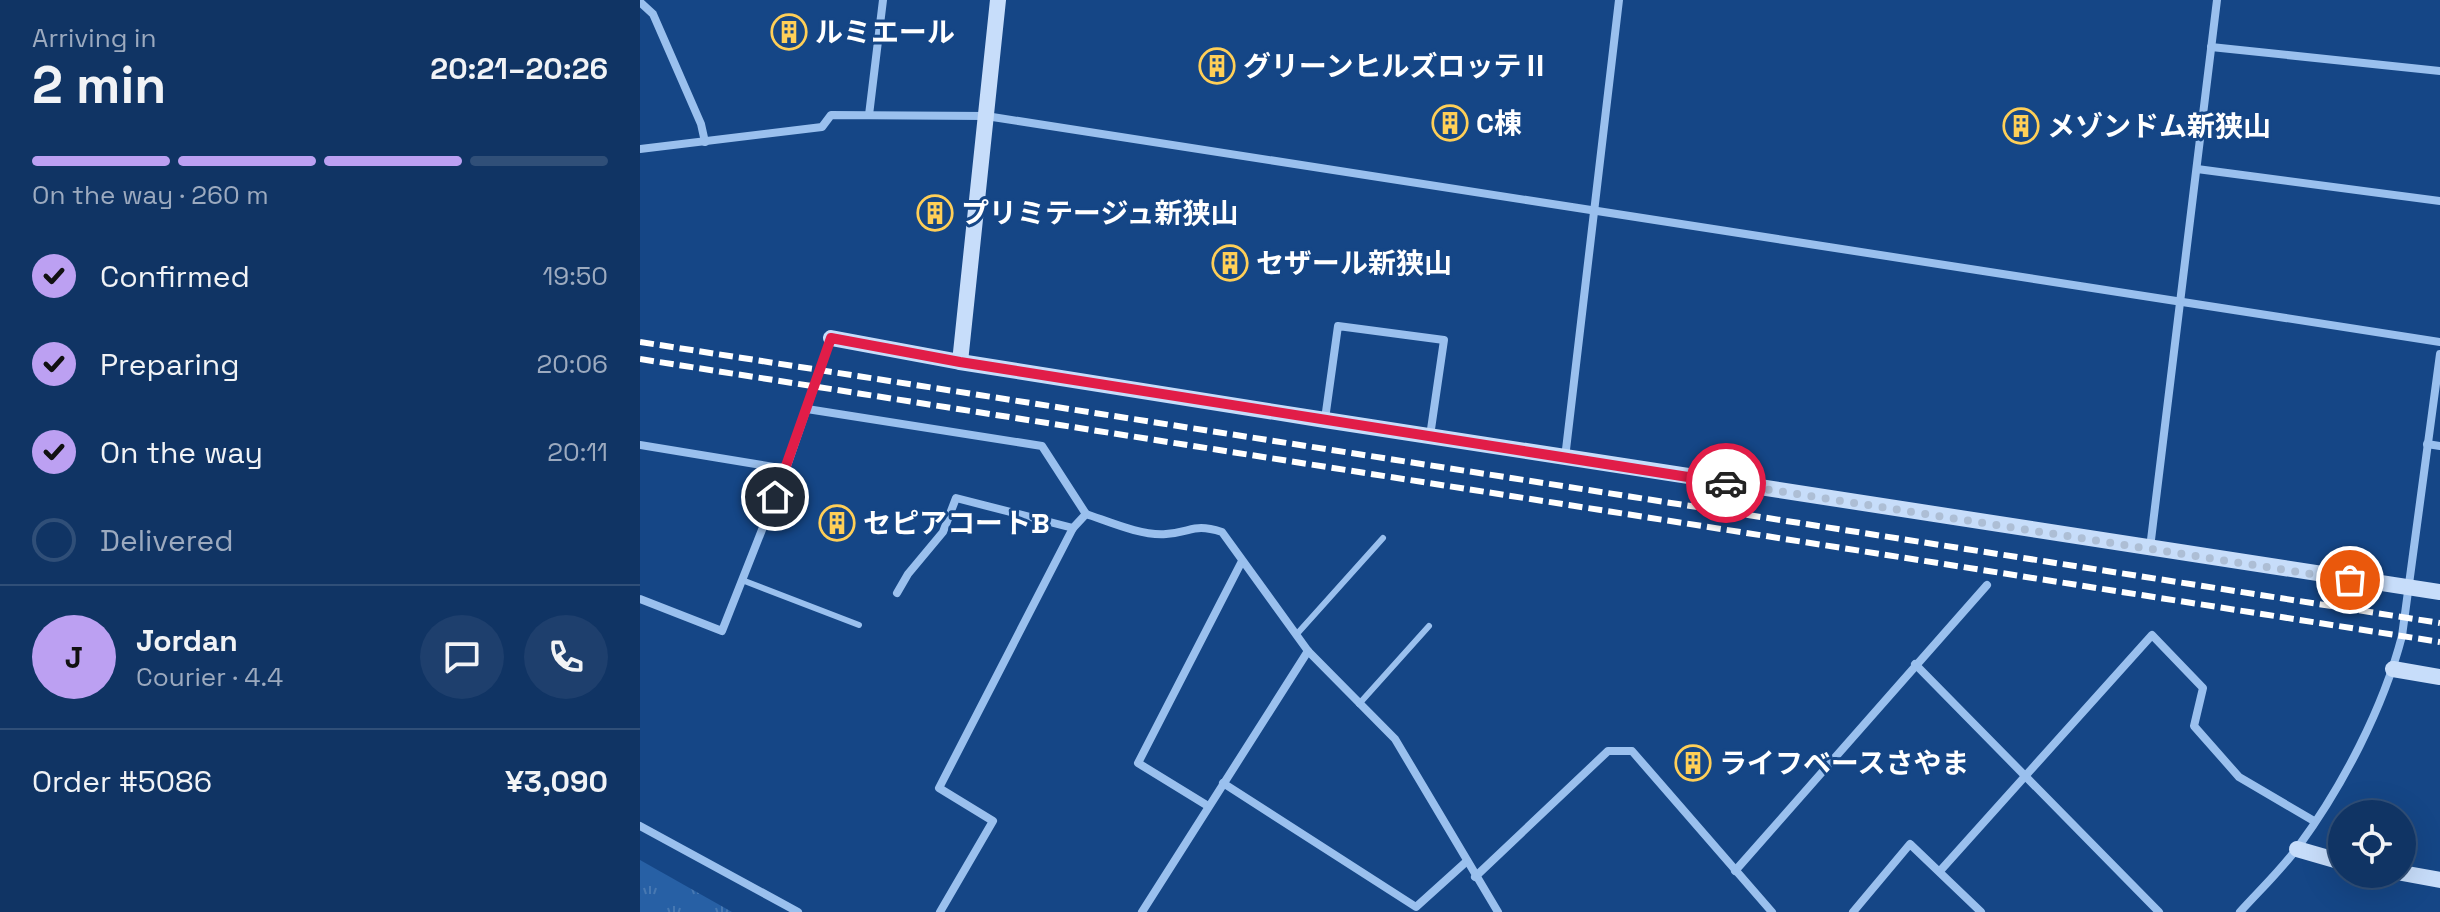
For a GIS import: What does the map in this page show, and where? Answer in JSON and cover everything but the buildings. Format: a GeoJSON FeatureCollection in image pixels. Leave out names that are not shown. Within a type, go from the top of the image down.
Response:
{"type":"FeatureCollection","features":[{"type":"Feature","properties":{"kind":"street"},"geometry":{"type":"LineString","coordinates":[[869,115],[883,0]]}},
{"type":"Feature","properties":{"kind":"street"},"geometry":{"type":"LineString","coordinates":[[960,362],[998,0]]}},
{"type":"Feature","properties":{"kind":"street"},"geometry":{"type":"LineString","coordinates":[[1565,458],[1619,0]]}},
{"type":"Feature","properties":{"kind":"street"},"geometry":{"type":"LineString","coordinates":[[2150,549],[2217,0]]}},
{"type":"Feature","properties":{"kind":"street"},"geometry":{"type":"LineString","coordinates":[[640,2],[653,14],[701,124],[705,142]]}},
{"type":"Feature","properties":{"kind":"street"},"geometry":{"type":"LineString","coordinates":[[2211,47],[2440,71]]}},
{"type":"Feature","properties":{"kind":"street"},"geometry":{"type":"LineString","coordinates":[[640,149],[822,127],[831,115],[986,116],[2440,342]]}},
{"type":"Feature","properties":{"kind":"street"},"geometry":{"type":"LineString","coordinates":[[2197,169],[2440,201]]}},
{"type":"Feature","properties":{"kind":"street"},"geometry":{"type":"LineString","coordinates":[[1325,420],[1338,326],[1444,340],[1430,437]]}},
{"type":"Feature","properties":{"kind":"street"},"geometry":{"type":"LineString","coordinates":[[640,599],[722,631],[786,469],[831,338],[960,362],[1430,437],[2440,592]]}},
{"type":"Feature","properties":{"kind":"street"},"geometry":{"type":"LineString","coordinates":[[2240,912],[2297,849],[2358,748],[2393,669],[2402,636],[2440,354]]}},
{"type":"Feature","properties":{"kind":"street"},"geometry":{"type":"LineString","coordinates":[[807,409],[1042,446],[1086,514],[1128,528],[1164,535],[1204,526],[1222,532],[1308,651],[1395,739],[1498,912]]}},
{"type":"Feature","properties":{"kind":"street"},"geometry":{"type":"LineString","coordinates":[[2427,444],[2440,446]]}},
{"type":"Feature","properties":{"kind":"street"},"geometry":{"type":"LineString","coordinates":[[640,445],[786,469]]}},
{"type":"Feature","properties":{"kind":"street"},"geometry":{"type":"LineString","coordinates":[[897,593],[908,574],[943,532],[956,498],[1073,528]]}},
{"type":"Feature","properties":{"kind":"street"},"geometry":{"type":"LineString","coordinates":[[940,912],[993,821],[939,788],[1073,528],[1086,514]]}},
{"type":"Feature","properties":{"kind":"street"},"geometry":{"type":"LineString","coordinates":[[1208,806],[1138,763],[1242,561]]}},
{"type":"Feature","properties":{"kind":"street"},"geometry":{"type":"LineString","coordinates":[[1735,871],[1987,585]]}},
{"type":"Feature","properties":{"kind":"street"},"geometry":{"type":"LineString","coordinates":[[1940,871],[2152,635],[2203,688],[2194,726],[2239,777],[2314,821]]}},
{"type":"Feature","properties":{"kind":"street"},"geometry":{"type":"LineString","coordinates":[[1142,912],[1308,651]]}},
{"type":"Feature","properties":{"kind":"street"},"geometry":{"type":"LineString","coordinates":[[1915,664],[2159,912]]}},
{"type":"Feature","properties":{"kind":"street"},"geometry":{"type":"LineString","coordinates":[[2393,669],[2440,677]]}},
{"type":"Feature","properties":{"kind":"street"},"geometry":{"type":"LineString","coordinates":[[1475,877],[1608,751],[1632,751],[1772,912]]}},
{"type":"Feature","properties":{"kind":"street"},"geometry":{"type":"LineString","coordinates":[[1223,783],[1416,907],[1467,861]]}},
{"type":"Feature","properties":{"kind":"street"},"geometry":{"type":"LineString","coordinates":[[640,826],[798,912]]}},
{"type":"Feature","properties":{"kind":"street"},"geometry":{"type":"LineString","coordinates":[[1853,912],[1910,844],[1981,912]]}},
{"type":"Feature","properties":{"kind":"street"},"geometry":{"type":"LineString","coordinates":[[2297,849],[2328,858]]}},
{"type":"Feature","properties":{"kind":"street"},"geometry":{"type":"LineString","coordinates":[[2416,876],[2440,880]]}},
{"type":"Feature","properties":{"kind":"lane"},"geometry":{"type":"LineString","coordinates":[[1296,635],[1383,538]]}},
{"type":"Feature","properties":{"kind":"lane"},"geometry":{"type":"LineString","coordinates":[[742,580],[859,625]]}},
{"type":"Feature","properties":{"kind":"lane"},"geometry":{"type":"LineString","coordinates":[[1359,704],[1429,626]]}},
{"type":"Feature","properties":{"kind":"green space"},"geometry":{"type":"Polygon","coordinates":[[[640,860],[732,912],[640,912],[640,860]]]}},
{"type":"Feature","properties":{"kind":"railway"},"geometry":{"type":"LineString","coordinates":[[640,342],[2440,623]]}},
{"type":"Feature","properties":{"kind":"railway"},"geometry":{"type":"LineString","coordinates":[[640,359],[2440,642]]}},
{"type":"Feature","properties":{"kind":"way so far"},"geometry":{"type":"LineString","coordinates":[[1726,483],[2350,580]]}},
{"type":"Feature","properties":{"kind":"place","name":"ルミエール"},"geometry":{"type":"Point","coordinates":[789,32]}},
{"type":"Feature","properties":{"kind":"place","name":"グリーンヒルズロッテⅡ"},"geometry":{"type":"Point","coordinates":[1217,66]}},
{"type":"Feature","properties":{"kind":"place","name":"C棟"},"geometry":{"type":"Point","coordinates":[1450,123]}},
{"type":"Feature","properties":{"kind":"place","name":"メゾンドム新狭山"},"geometry":{"type":"Point","coordinates":[2021,126]}},
{"type":"Feature","properties":{"kind":"place","name":"プリミテージュ新狭山"},"geometry":{"type":"Point","coordinates":[935,213]}},
{"type":"Feature","properties":{"kind":"place","name":"セザール新狭山"},"geometry":{"type":"Point","coordinates":[1230,263]}},
{"type":"Feature","properties":{"kind":"place","name":"セピアコートB"},"geometry":{"type":"Point","coordinates":[837,523]}},
{"type":"Feature","properties":{"kind":"place","name":"ライフベースさやま"},"geometry":{"type":"Point","coordinates":[1693,763]}},
{"type":"Feature","properties":{"kind":"route"},"geometry":{"type":"LineString","coordinates":[[775,497],[831,338],[960,362],[1726,483]]}}]}
